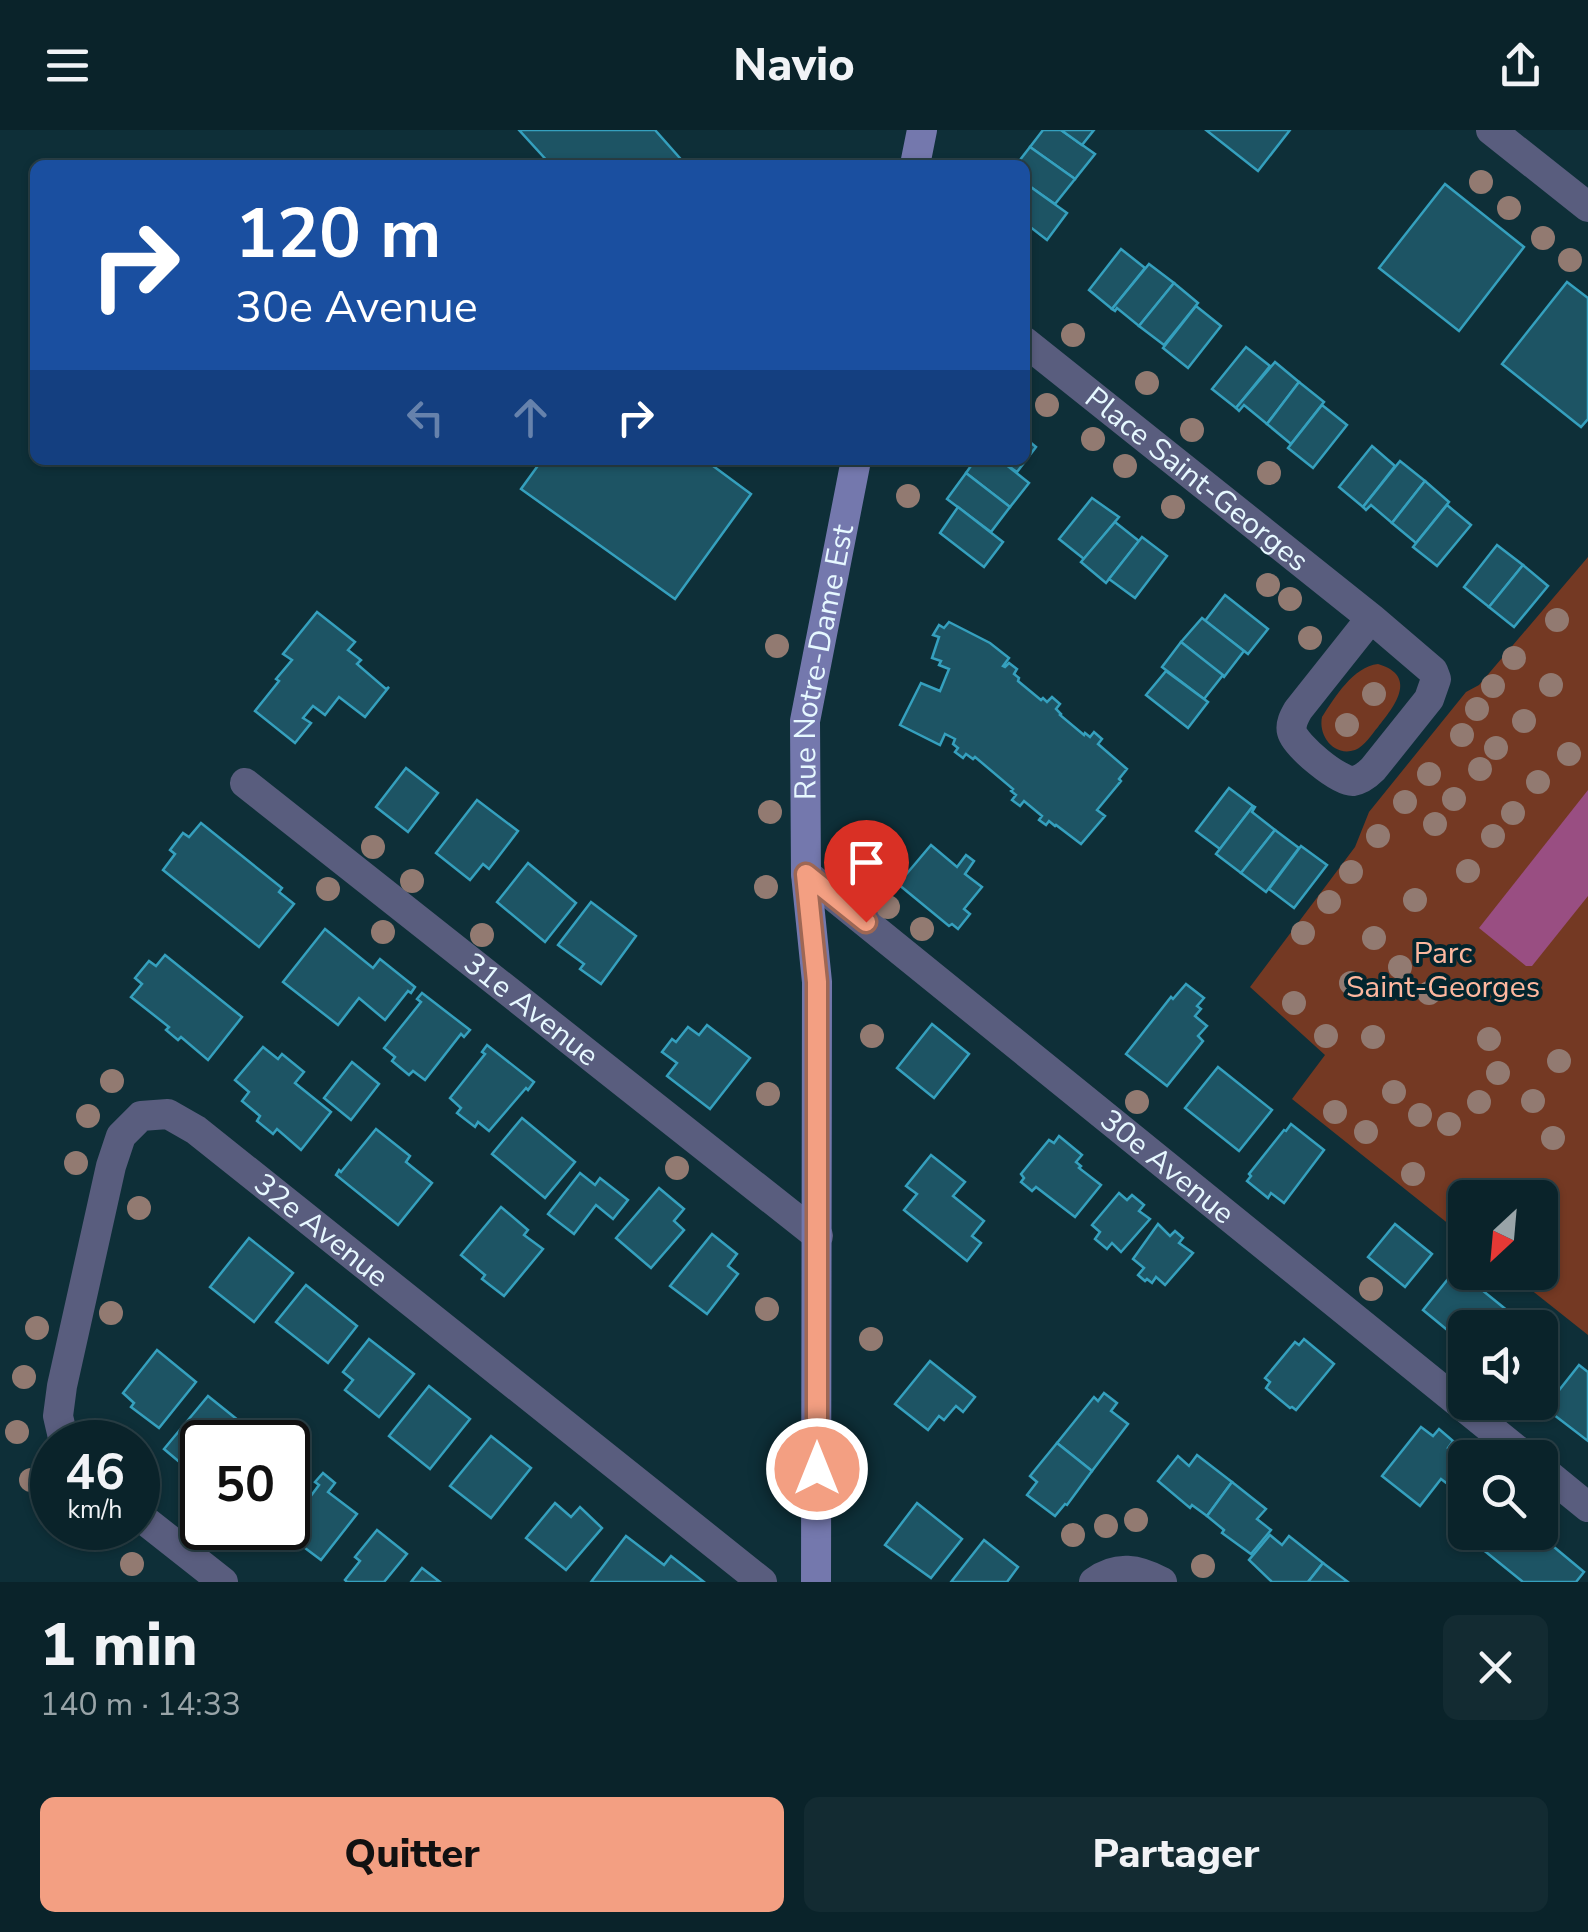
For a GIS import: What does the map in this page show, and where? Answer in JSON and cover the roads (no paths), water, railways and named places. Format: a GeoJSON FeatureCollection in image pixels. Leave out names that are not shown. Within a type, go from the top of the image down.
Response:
{"type":"FeatureCollection","features":[{"type":"Feature","properties":{"kind":"main road"},"geometry":{"type":"LineString","coordinates":[[915,160],[922,130]]}},
{"type":"Feature","properties":{"kind":"main road","name":"Rue Notre-Dame Est"},"geometry":{"type":"LineString","coordinates":[[816,1582],[817,982],[806,874],[804,722],[855,465]]}},
{"type":"Feature","properties":{"kind":"street"},"geometry":{"type":"LineString","coordinates":[[1491,130],[1588,207]]}},
{"type":"Feature","properties":{"kind":"street","name":"Place Saint-Georges"},"geometry":{"type":"LineString","coordinates":[[1030,346],[1371,618],[1433,671],[1436,679],[1429,699],[1373,770],[1355,781],[1345,780],[1294,738],[1292,720],[1371,618]]}},
{"type":"Feature","properties":{"kind":"street","name":"31e Avenue"},"geometry":{"type":"LineString","coordinates":[[245,783],[818,1236]]}},
{"type":"Feature","properties":{"kind":"street","name":"30e Avenue"},"geometry":{"type":"LineString","coordinates":[[806,874],[1505,1440]]}},
{"type":"Feature","properties":{"kind":"street","name":"32e Avenue"},"geometry":{"type":"LineString","coordinates":[[59,1420],[62,1386],[121,1136],[141,1116],[168,1114],[196,1130],[762,1582]]}},
{"type":"Feature","properties":{"kind":"street"},"geometry":{"type":"LineString","coordinates":[[1558,1482],[1588,1506]]}},
{"type":"Feature","properties":{"kind":"street"},"geometry":{"type":"LineString","coordinates":[[160,1532],[224,1582]]}},
{"type":"Feature","properties":{"kind":"street"},"geometry":{"type":"LineString","coordinates":[[1094,1582],[1106,1573],[1125,1569],[1146,1573],[1162,1582]]}},
{"type":"Feature","properties":{"kind":"park label","name":"Parc Saint-Georges"},"geometry":{"type":"Point","coordinates":[1443,970]}}]}
